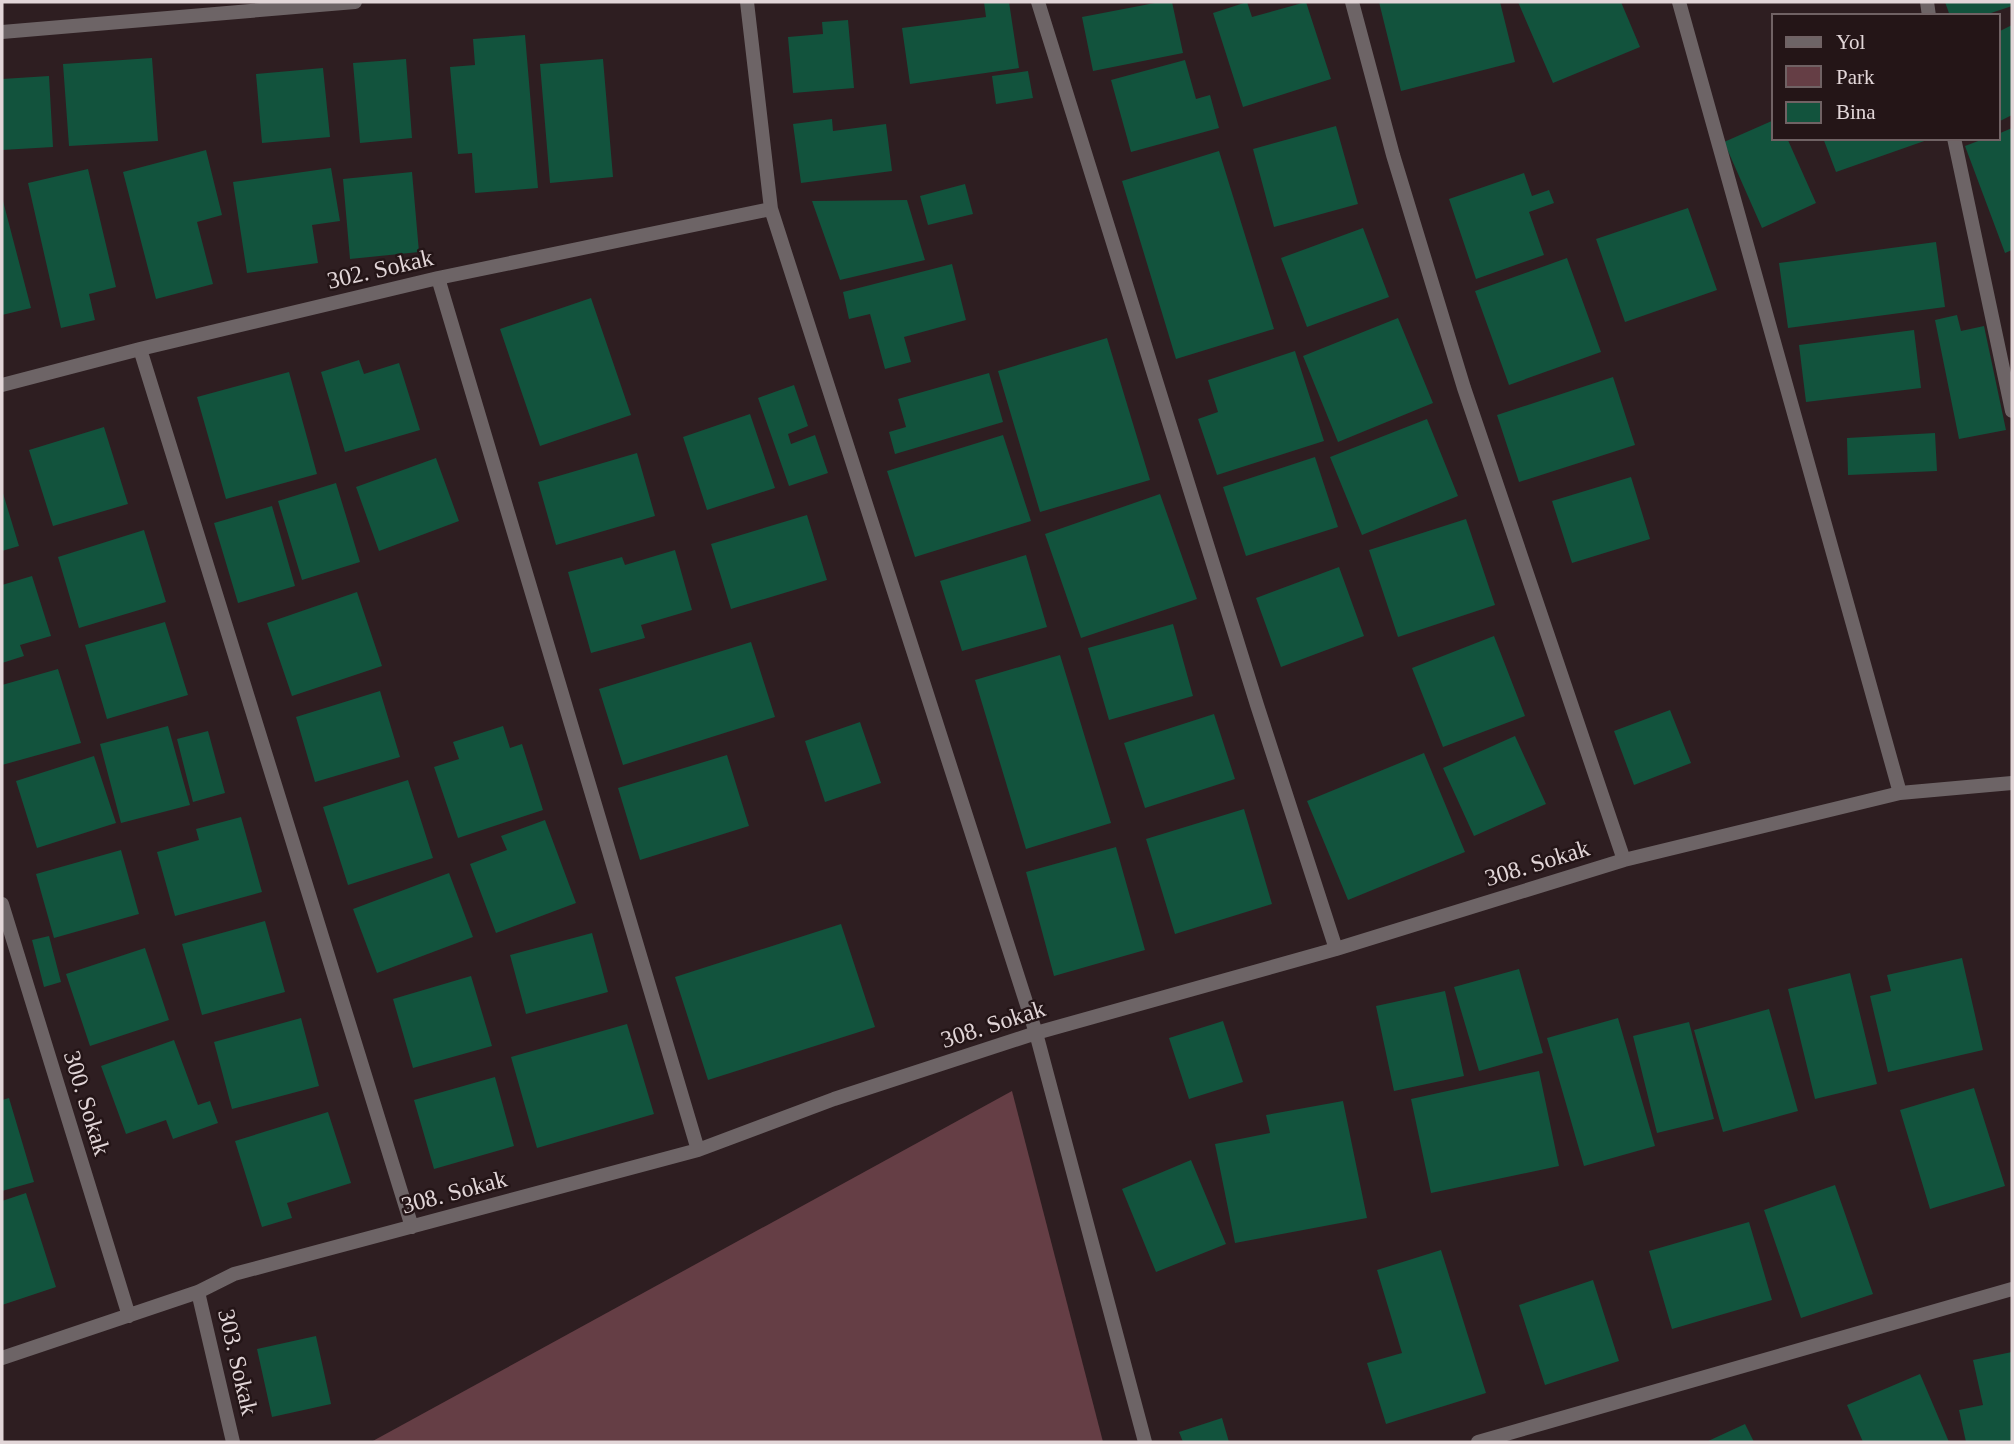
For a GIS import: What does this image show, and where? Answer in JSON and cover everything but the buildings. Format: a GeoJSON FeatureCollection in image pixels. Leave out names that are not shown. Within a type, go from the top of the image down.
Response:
{"type":"FeatureCollection","features":[{"type":"Feature","properties":{"kind":"street"},"geometry":{"type":"LineString","coordinates":[[2,32],[355,2]]}},
{"type":"Feature","properties":{"kind":"street"},"geometry":{"type":"LineString","coordinates":[[747,2],[771,209],[1036,1033],[1145,1442]]}},
{"type":"Feature","properties":{"kind":"street"},"geometry":{"type":"LineString","coordinates":[[1038,2],[1257,705],[1336,949]]}},
{"type":"Feature","properties":{"kind":"street"},"geometry":{"type":"LineString","coordinates":[[1352,2],[1393,155],[1464,388],[1624,860]]}},
{"type":"Feature","properties":{"kind":"street"},"geometry":{"type":"LineString","coordinates":[[1679,2],[1900,793]]}},
{"type":"Feature","properties":{"kind":"street"},"geometry":{"type":"LineString","coordinates":[[1954,140],[2012,411]]}},
{"type":"Feature","properties":{"kind":"street","name":"302. Sokak"},"geometry":{"type":"LineString","coordinates":[[2,385],[139,349],[438,278],[771,209]]}},
{"type":"Feature","properties":{"kind":"street"},"geometry":{"type":"LineString","coordinates":[[438,278],[698,1150]]}},
{"type":"Feature","properties":{"kind":"street"},"geometry":{"type":"LineString","coordinates":[[139,349],[412,1227]]}},
{"type":"Feature","properties":{"kind":"street","name":"308. Sokak"},"geometry":{"type":"LineString","coordinates":[[2,1358],[198,1292],[234,1274],[698,1150],[834,1099],[1036,1033],[1336,949],[1624,860],[1900,793],[2012,783]]}},
{"type":"Feature","properties":{"kind":"street","name":"300. Sokak"},"geometry":{"type":"LineString","coordinates":[[2,904],[129,1316]]}},
{"type":"Feature","properties":{"kind":"street"},"geometry":{"type":"LineString","coordinates":[[1478,1442],[2012,1289]]}},
{"type":"Feature","properties":{"kind":"street","name":"303. Sokak"},"geometry":{"type":"LineString","coordinates":[[198,1292],[233,1442]]}},
{"type":"Feature","properties":{"kind":"green space"},"geometry":{"type":"Polygon","coordinates":[[[1012,1091],[1103,1442],[371,1442],[1012,1091]]]}}]}
